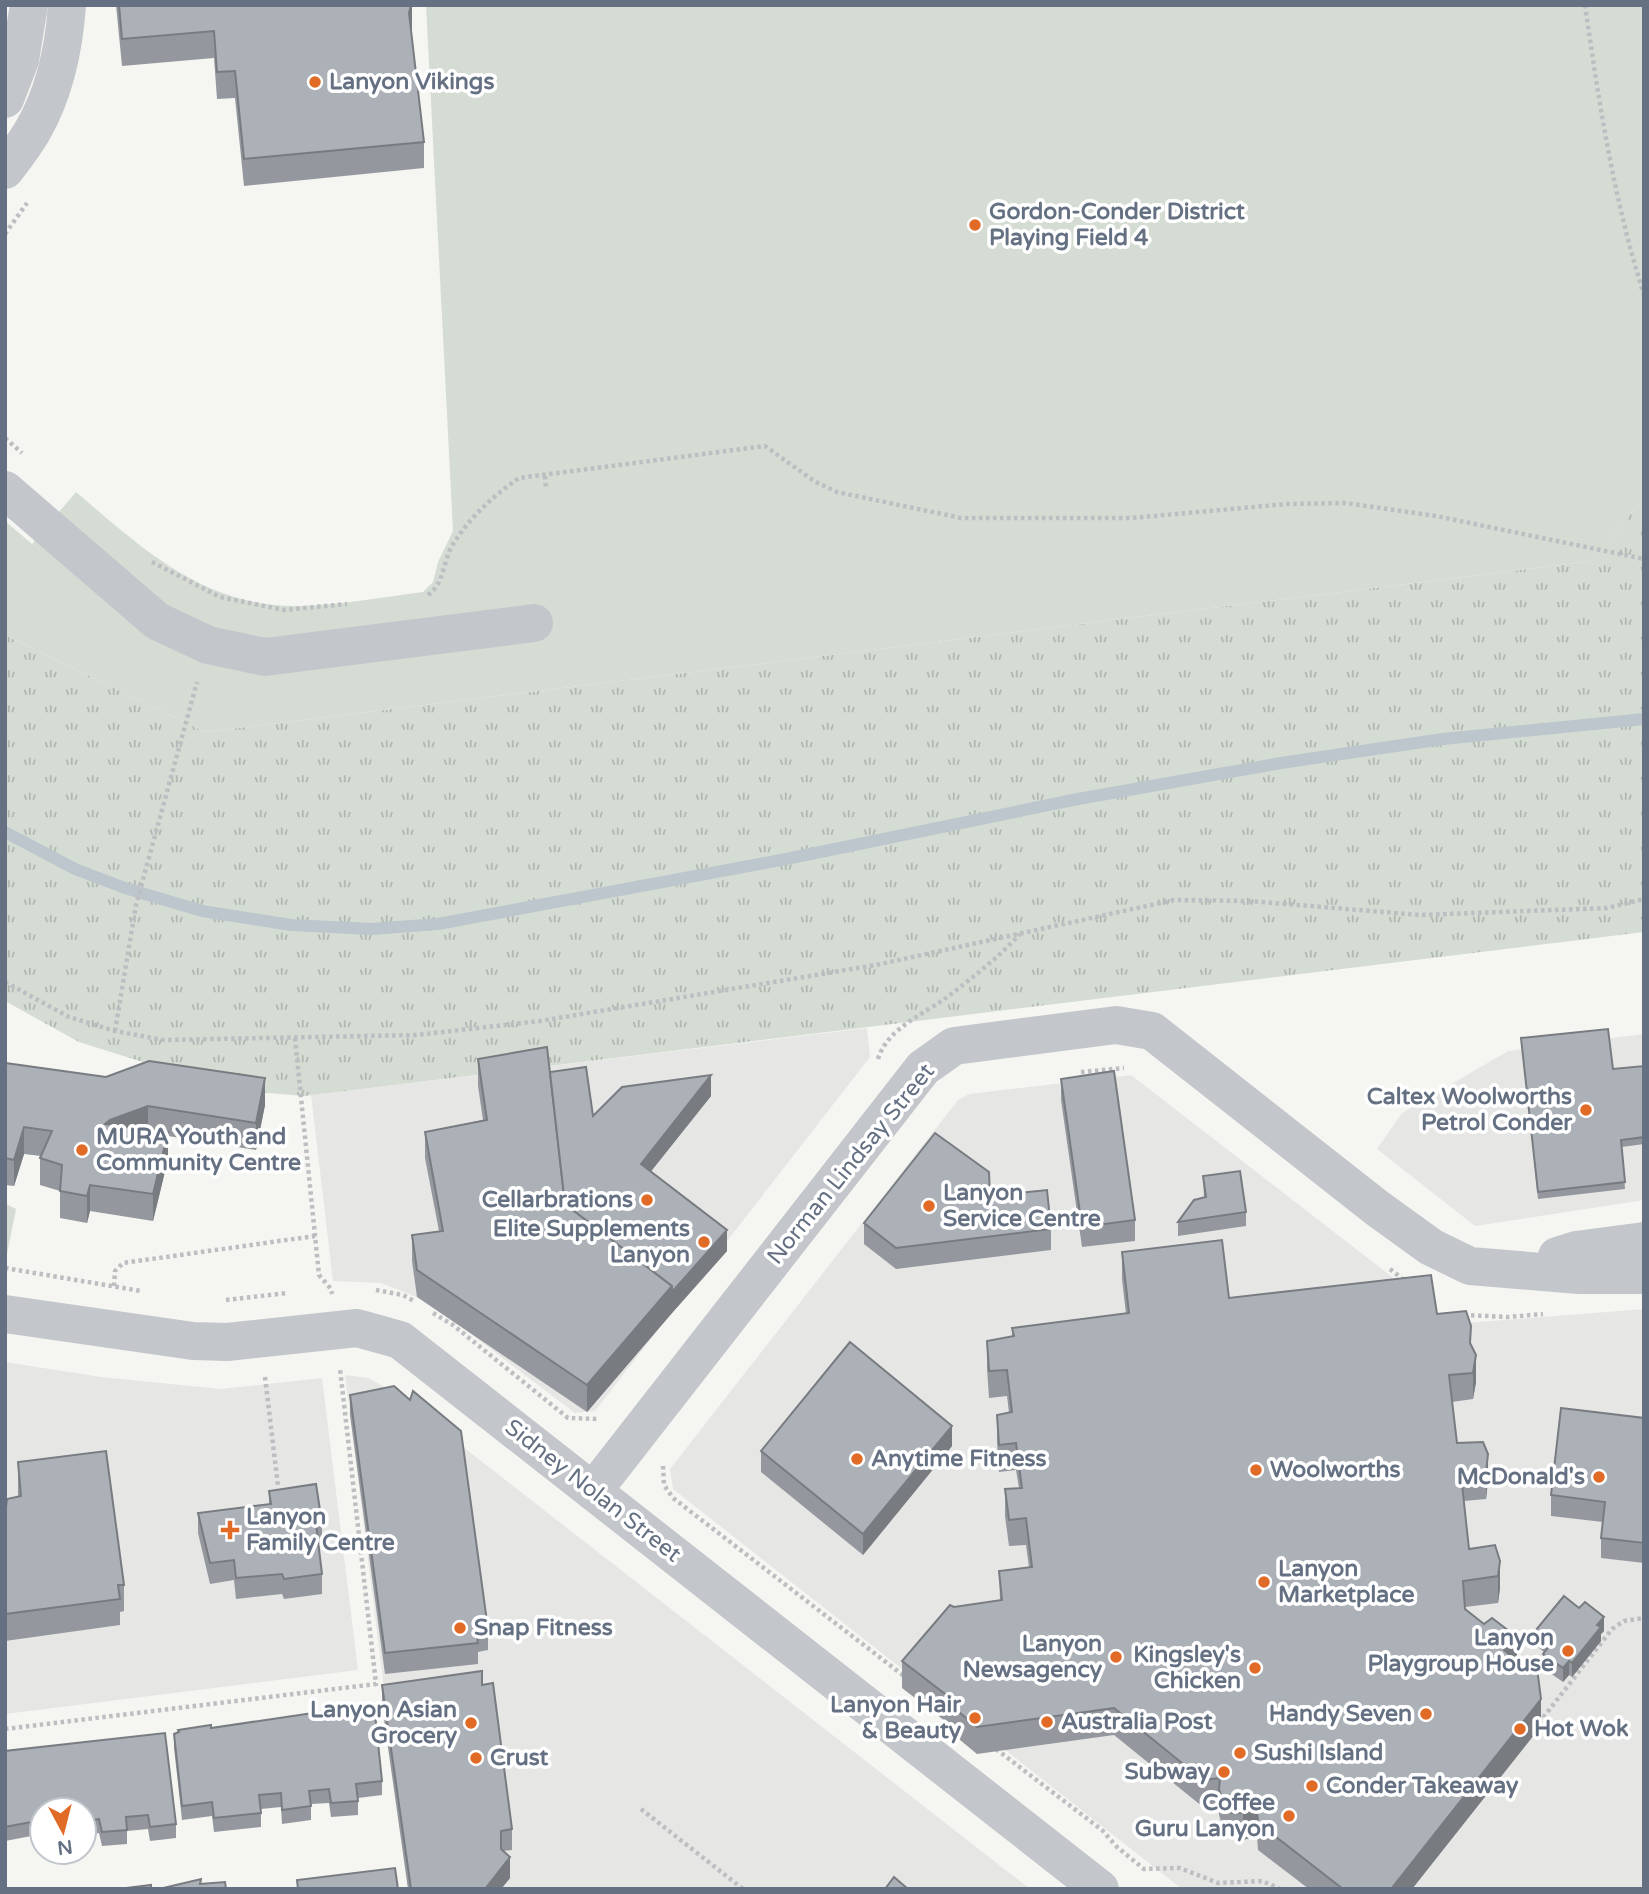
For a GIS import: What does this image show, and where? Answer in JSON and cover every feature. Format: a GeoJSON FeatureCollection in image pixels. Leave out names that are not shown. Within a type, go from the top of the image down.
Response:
{"type":"FeatureCollection","features":[{"type":"Feature","properties":{"kind":"street"},"geometry":{"type":"LineString","coordinates":[[5,99],[20,60],[29,5]]}},
{"type":"Feature","properties":{"kind":"street"},"geometry":{"type":"LineString","coordinates":[[5,170],[33,130],[46,103],[64,45],[67,5]]}},
{"type":"Feature","properties":{"kind":"street"},"geometry":{"type":"LineString","coordinates":[[5,490],[157,621],[208,645],[265,657],[534,623]]}},
{"type":"Feature","properties":{"kind":"street","name":"Norman Lindsay Street"},"geometry":{"type":"LineString","coordinates":[[593,1491],[923,1068],[954,1046],[1116,1025],[1152,1031],[1377,1208],[1431,1247],[1470,1266],[1579,1275],[1644,1275]]}},
{"type":"Feature","properties":{"kind":"street","name":"Norman Lindsay Street"},"geometry":{"type":"LineString","coordinates":[[1512,1269],[1576,1250],[1644,1241]]}},
{"type":"Feature","properties":{"kind":"street","name":"Sidney Nolan Street"},"geometry":{"type":"LineString","coordinates":[[5,1314],[192,1341],[227,1342],[356,1328],[400,1340],[1100,1889]]}},
{"type":"Feature","properties":{"kind":"path"},"geometry":{"type":"LineString","coordinates":[[1585,5],[1598,98],[1628,245],[1644,295]]}},
{"type":"Feature","properties":{"kind":"path"},"geometry":{"type":"LineString","coordinates":[[5,438],[25,456]]}},
{"type":"Feature","properties":{"kind":"path"},"geometry":{"type":"LineString","coordinates":[[427,596],[436,589],[450,550],[463,528],[501,491],[519,478],[765,446],[814,481],[837,492],[961,518],[1131,518],[1287,504],[1345,503],[1436,516],[1644,559]]}},
{"type":"Feature","properties":{"kind":"path"},"geometry":{"type":"LineString","coordinates":[[545,475],[546,489]]}},
{"type":"Feature","properties":{"kind":"path"},"geometry":{"type":"LineString","coordinates":[[151,562],[220,597],[233,600],[284,610],[349,604]]}},
{"type":"Feature","properties":{"kind":"path"},"geometry":{"type":"LineString","coordinates":[[116,1031],[136,905],[208,645]]}},
{"type":"Feature","properties":{"kind":"path"},"geometry":{"type":"LineString","coordinates":[[5,982],[69,1017],[116,1031],[164,1040],[416,1035],[540,1021],[876,965],[1174,900],[1249,901],[1420,915],[1607,908],[1644,899]]}},
{"type":"Feature","properties":{"kind":"path"},"geometry":{"type":"LineString","coordinates":[[878,1060],[879,1054],[895,1032],[993,961],[1021,934]]}},
{"type":"Feature","properties":{"kind":"path"},"geometry":{"type":"LineString","coordinates":[[295,1038],[320,1275],[331,1289],[335,1329]]}},
{"type":"Feature","properties":{"kind":"path"},"geometry":{"type":"LineString","coordinates":[[1075,1073],[1127,1068]]}},
{"type":"Feature","properties":{"kind":"path"},"geometry":{"type":"LineString","coordinates":[[114,1286],[115,1271],[123,1263],[315,1236]]}},
{"type":"Feature","properties":{"kind":"path"},"geometry":{"type":"LineString","coordinates":[[1387,1267],[1407,1282]]}},
{"type":"Feature","properties":{"kind":"path"},"geometry":{"type":"LineString","coordinates":[[5,1268],[148,1293]]}},
{"type":"Feature","properties":{"kind":"path"},"geometry":{"type":"LineString","coordinates":[[320,1290],[339,1288]]}},
{"type":"Feature","properties":{"kind":"path"},"geometry":{"type":"LineString","coordinates":[[370,1289],[403,1295],[453,1325],[568,1418],[597,1420],[663,1465],[664,1485],[673,1498],[912,1683]]}},
{"type":"Feature","properties":{"kind":"path"},"geometry":{"type":"LineString","coordinates":[[224,1300],[296,1292]]}},
{"type":"Feature","properties":{"kind":"path"},"geometry":{"type":"LineString","coordinates":[[1458,1316],[1508,1317],[1547,1313]]}},
{"type":"Feature","properties":{"kind":"path"},"geometry":{"type":"LineString","coordinates":[[5,1729],[376,1684],[340,1364],[349,1364]]}},
{"type":"Feature","properties":{"kind":"path"},"geometry":{"type":"LineString","coordinates":[[254,1378],[278,1375]]}},
{"type":"Feature","properties":{"kind":"path"},"geometry":{"type":"LineString","coordinates":[[265,1377],[278,1486]]}},
{"type":"Feature","properties":{"kind":"path"},"geometry":{"type":"LineString","coordinates":[[597,1420],[606,1409]]}},
{"type":"Feature","properties":{"kind":"path"},"geometry":{"type":"LineString","coordinates":[[1536,1726],[1612,1629],[1624,1621],[1644,1618]]}},
{"type":"Feature","properties":{"kind":"path"},"geometry":{"type":"LineString","coordinates":[[986,1741],[1102,1830],[1116,1847],[1143,1869],[1180,1868],[1218,1883],[1262,1881],[1280,1889]]}},
{"type":"Feature","properties":{"kind":"path"},"geometry":{"type":"LineString","coordinates":[[641,1809],[743,1889]]}},
{"type":"Feature","properties":{"kind":"path"},"geometry":{"type":"LineString","coordinates":[[1262,1881],[1263,1889]]}},
{"type":"Feature","properties":{"kind":"shaded area"},"geometry":{"type":"Polygon","coordinates":[[[867,1028],[870,1057],[595,1411],[575,1413],[427,1301],[381,1283],[333,1281],[311,1095],[867,1028]]]}},
{"type":"Feature","properties":{"kind":"shaded area"},"geometry":{"type":"Polygon","coordinates":[[[1644,1034],[1644,1200],[1475,1226],[1377,1149],[1402,1113],[1508,1051],[1644,1034]]]}},
{"type":"Feature","properties":{"kind":"shaded area"},"geometry":{"type":"Polygon","coordinates":[[[1131,1075],[1453,1324],[1644,1309],[1644,1889],[1182,1889],[673,1489],[670,1469],[958,1100],[969,1094],[1131,1075]]]}},
{"type":"Feature","properties":{"kind":"shaded area","name":"Lanyon Family Centre"},"geometry":{"type":"Polygon","coordinates":[[[5,1362],[101,1377],[221,1389],[322,1378],[358,1670],[5,1714],[5,1362]]]}},
{"type":"Feature","properties":{"kind":"shaded area"},"geometry":{"type":"Polygon","coordinates":[[[345,1375],[368,1378],[390,1390],[1030,1889],[409,1889],[345,1375]]]}},
{"type":"Feature","properties":{"kind":"green space"},"geometry":{"type":"Polygon","coordinates":[[[426,5],[1644,5],[1644,497],[1593,561],[205,732],[5,635],[5,521],[32,544],[76,492],[151,554],[205,586],[234,597],[266,604],[315,605],[423,592],[433,582],[438,562],[453,531],[426,5]]]}},
{"type":"Feature","properties":{"kind":"green space"},"geometry":{"type":"Polygon","coordinates":[[[1644,497],[1644,932],[304,1096],[232,1090],[79,1042],[5,1001],[5,635],[205,732],[1593,561],[1644,497]]]}},
{"type":"Feature","properties":{"kind":"green space"},"geometry":{"type":"Polygon","coordinates":[[[5,1197],[6,1204],[16,1209],[7,1254],[5,1197]]]}},
{"type":"Feature","properties":{"kind":"building","name":"Lanyon Vikings"},"geometry":{"type":"Polygon","coordinates":[[[119,5],[411,5],[409,13],[424,142],[244,159],[235,71],[217,72],[214,31],[122,39],[119,5]]]}},
{"type":"Feature","properties":{"kind":"building","name":"Caltex Woolworths Petrol Conder"},"geometry":{"type":"Polygon","coordinates":[[[1608,1029],[1613,1069],[1644,1066],[1644,1137],[1621,1140],[1625,1182],[1538,1192],[1521,1038],[1608,1029]]]}},
{"type":"Feature","properties":{"kind":"building"},"geometry":{"type":"Polygon","coordinates":[[[547,1047],[565,1204],[672,1286],[587,1385],[417,1270],[412,1235],[443,1231],[425,1132],[487,1120],[478,1059],[547,1047]]]}},
{"type":"Feature","properties":{"kind":"building"},"geometry":{"type":"Polygon","coordinates":[[[149,1061],[265,1078],[256,1123],[148,1106],[110,1120],[105,1124],[168,1132],[153,1194],[90,1185],[87,1196],[60,1191],[62,1165],[40,1158],[52,1131],[24,1127],[14,1160],[5,1158],[5,1063],[106,1077],[149,1061]]]}},
{"type":"Feature","properties":{"kind":"building"},"geometry":{"type":"Polygon","coordinates":[[[586,1067],[593,1116],[622,1087],[711,1075],[641,1164],[727,1230],[672,1292],[672,1286],[565,1204],[550,1072],[586,1067]]]}},
{"type":"Feature","properties":{"kind":"building"},"geometry":{"type":"Polygon","coordinates":[[[1114,1071],[1135,1220],[1082,1227],[1061,1079],[1114,1071]]]}},
{"type":"Feature","properties":{"kind":"building"},"geometry":{"type":"Polygon","coordinates":[[[935,1133],[989,1172],[990,1196],[1047,1190],[1051,1229],[896,1248],[864,1223],[935,1133]]]}},
{"type":"Feature","properties":{"kind":"building"},"geometry":{"type":"Polygon","coordinates":[[[1240,1171],[1246,1212],[1178,1222],[1194,1200],[1206,1197],[1203,1176],[1240,1171]]]}},
{"type":"Feature","properties":{"kind":"building","name":"Lanyon Marketplace"},"geometry":{"type":"Polygon","coordinates":[[[1222,1240],[1229,1298],[1431,1275],[1437,1314],[1466,1311],[1471,1326],[1470,1343],[1476,1355],[1473,1373],[1449,1375],[1457,1443],[1483,1442],[1488,1454],[1486,1472],[1461,1475],[1469,1549],[1495,1545],[1500,1561],[1498,1576],[1463,1581],[1465,1609],[1484,1624],[1492,1618],[1517,1637],[1504,1650],[1524,1668],[1537,1668],[1541,1699],[1391,1889],[1343,1889],[1258,1823],[1257,1809],[1232,1813],[1224,1804],[1219,1789],[1220,1778],[1205,1780],[1198,1776],[1114,1708],[977,1727],[954,1708],[957,1703],[902,1661],[950,1605],[954,1607],[1002,1600],[999,1571],[1032,1567],[1026,1518],[1009,1520],[1005,1489],[1022,1488],[1016,1443],[999,1445],[997,1415],[1012,1412],[1007,1370],[989,1371],[987,1341],[1014,1336],[1012,1328],[1129,1313],[1122,1252],[1222,1240]]]}},
{"type":"Feature","properties":{"kind":"building","name":"Anytime Fitness"},"geometry":{"type":"Polygon","coordinates":[[[850,1342],[952,1426],[863,1534],[761,1451],[850,1342]]]}},
{"type":"Feature","properties":{"kind":"building"},"geometry":{"type":"Polygon","coordinates":[[[394,1386],[410,1400],[413,1391],[461,1431],[488,1629],[476,1631],[478,1643],[385,1653],[350,1395],[394,1386]]]}},
{"type":"Feature","properties":{"kind":"building","name":"McDonald's"},"geometry":{"type":"Polygon","coordinates":[[[1561,1408],[1644,1418],[1644,1543],[1601,1538],[1605,1502],[1551,1495],[1561,1408]]]}},
{"type":"Feature","properties":{"kind":"building"},"geometry":{"type":"Polygon","coordinates":[[[106,1451],[124,1585],[118,1585],[120,1599],[5,1614],[5,1514],[7,1499],[21,1496],[18,1462],[106,1451]]]}},
{"type":"Feature","properties":{"kind":"building"},"geometry":{"type":"Polygon","coordinates":[[[316,1484],[322,1523],[316,1524],[322,1574],[284,1579],[282,1574],[236,1578],[234,1560],[210,1563],[198,1513],[271,1504],[269,1491],[316,1484]]]}},
{"type":"Feature","properties":{"kind":"building","name":"Lanyon Playgroup House"},"geometry":{"type":"Polygon","coordinates":[[[1564,1596],[1579,1608],[1585,1602],[1604,1617],[1597,1625],[1601,1627],[1572,1663],[1569,1661],[1563,1668],[1543,1654],[1551,1644],[1535,1631],[1564,1596]]]}},
{"type":"Feature","properties":{"kind":"building"},"geometry":{"type":"Polygon","coordinates":[[[482,1671],[482,1685],[493,1683],[512,1829],[501,1831],[501,1849],[510,1857],[485,1889],[411,1889],[382,1685],[482,1671]]]}},
{"type":"Feature","properties":{"kind":"building"},"geometry":{"type":"Polygon","coordinates":[[[374,1704],[382,1781],[356,1784],[358,1801],[331,1803],[329,1789],[309,1791],[311,1806],[282,1810],[281,1793],[259,1795],[261,1813],[214,1818],[212,1802],[182,1806],[174,1734],[179,1732],[178,1730],[211,1725],[211,1728],[374,1704]]]}},
{"type":"Feature","properties":{"kind":"building"},"geometry":{"type":"Polygon","coordinates":[[[165,1733],[176,1824],[150,1827],[148,1815],[126,1817],[127,1830],[102,1832],[98,1819],[98,1796],[28,1796],[28,1823],[5,1827],[5,1751],[165,1733]]]}},
{"type":"Feature","properties":{"kind":"building"},"geometry":{"type":"Polygon","coordinates":[[[395,1868],[398,1889],[298,1889],[297,1880],[395,1868]]]}},
{"type":"Feature","properties":{"kind":"building"},"geometry":{"type":"Polygon","coordinates":[[[894,1877],[908,1889],[885,1889],[894,1877]]]}},
{"type":"Feature","properties":{"kind":"building"},"geometry":{"type":"Polygon","coordinates":[[[201,1879],[200,1884],[225,1882],[226,1889],[159,1889],[201,1879]]]}},
{"type":"Feature","properties":{"kind":"building"},"geometry":{"type":"Polygon","coordinates":[[[151,1885],[151,1889],[127,1889],[127,1888],[151,1885]]]}},
{"type":"Feature","properties":{"kind":"waterway"},"geometry":{"type":"LineString","coordinates":[[5,832],[75,869],[125,888],[202,911],[291,925],[371,929],[438,924],[786,859],[1078,799],[1281,763],[1443,739],[1644,719]]}},
{"type":"Feature","properties":{"kind":"place","name":"Lanyon Vikings"},"geometry":{"type":"Point","coordinates":[315,82]}},
{"type":"Feature","properties":{"kind":"place","name":"Gordon-Conder District Playing Field 4"},"geometry":{"type":"Point","coordinates":[975,225]}},
{"type":"Feature","properties":{"kind":"place","name":"Caltex Woolworths Petrol Conder"},"geometry":{"type":"Point","coordinates":[1586,1110]}},
{"type":"Feature","properties":{"kind":"place","name":"MURA Youth and Community Centre"},"geometry":{"type":"Point","coordinates":[82,1150]}},
{"type":"Feature","properties":{"kind":"place","name":"Cellarbrations"},"geometry":{"type":"Point","coordinates":[647,1200]}},
{"type":"Feature","properties":{"kind":"place","name":"Lanyon Service Centre"},"geometry":{"type":"Point","coordinates":[929,1206]}},
{"type":"Feature","properties":{"kind":"place","name":"Elite Supplements Lanyon"},"geometry":{"type":"Point","coordinates":[704,1242]}},
{"type":"Feature","properties":{"kind":"place","name":"Anytime Fitness"},"geometry":{"type":"Point","coordinates":[857,1459]}},
{"type":"Feature","properties":{"kind":"place","name":"Woolworths"},"geometry":{"type":"Point","coordinates":[1256,1470]}},
{"type":"Feature","properties":{"kind":"place","name":"McDonald's"},"geometry":{"type":"Point","coordinates":[1599,1477]}},
{"type":"Feature","properties":{"kind":"place","name":"Lanyon Family Centre"},"geometry":{"type":"Point","coordinates":[230,1530]}},
{"type":"Feature","properties":{"kind":"place","name":"Lanyon Marketplace"},"geometry":{"type":"Point","coordinates":[1264,1582]}},
{"type":"Feature","properties":{"kind":"place","name":"Snap Fitness"},"geometry":{"type":"Point","coordinates":[460,1628]}},
{"type":"Feature","properties":{"kind":"place","name":"Lanyon Playgroup House"},"geometry":{"type":"Point","coordinates":[1568,1651]}},
{"type":"Feature","properties":{"kind":"place","name":"Lanyon Newsagency"},"geometry":{"type":"Point","coordinates":[1116,1657]}},
{"type":"Feature","properties":{"kind":"place","name":"Kingsley's Chicken"},"geometry":{"type":"Point","coordinates":[1255,1668]}},
{"type":"Feature","properties":{"kind":"place","name":"Handy Seven"},"geometry":{"type":"Point","coordinates":[1426,1714]}},
{"type":"Feature","properties":{"kind":"place","name":"Lanyon Hair & Beauty"},"geometry":{"type":"Point","coordinates":[975,1718]}},
{"type":"Feature","properties":{"kind":"place","name":"Australia Post"},"geometry":{"type":"Point","coordinates":[1047,1722]}},
{"type":"Feature","properties":{"kind":"place","name":"Lanyon Asian Grocery"},"geometry":{"type":"Point","coordinates":[471,1723]}},
{"type":"Feature","properties":{"kind":"place","name":"Hot Wok"},"geometry":{"type":"Point","coordinates":[1520,1729]}},
{"type":"Feature","properties":{"kind":"place","name":"Sushi Island"},"geometry":{"type":"Point","coordinates":[1240,1753]}},
{"type":"Feature","properties":{"kind":"place","name":"Crust"},"geometry":{"type":"Point","coordinates":[476,1758]}},
{"type":"Feature","properties":{"kind":"place","name":"Subway"},"geometry":{"type":"Point","coordinates":[1224,1772]}},
{"type":"Feature","properties":{"kind":"place","name":"Conder Takeaway"},"geometry":{"type":"Point","coordinates":[1312,1786]}},
{"type":"Feature","properties":{"kind":"place","name":"Coffee Guru Lanyon"},"geometry":{"type":"Point","coordinates":[1289,1816]}}]}
